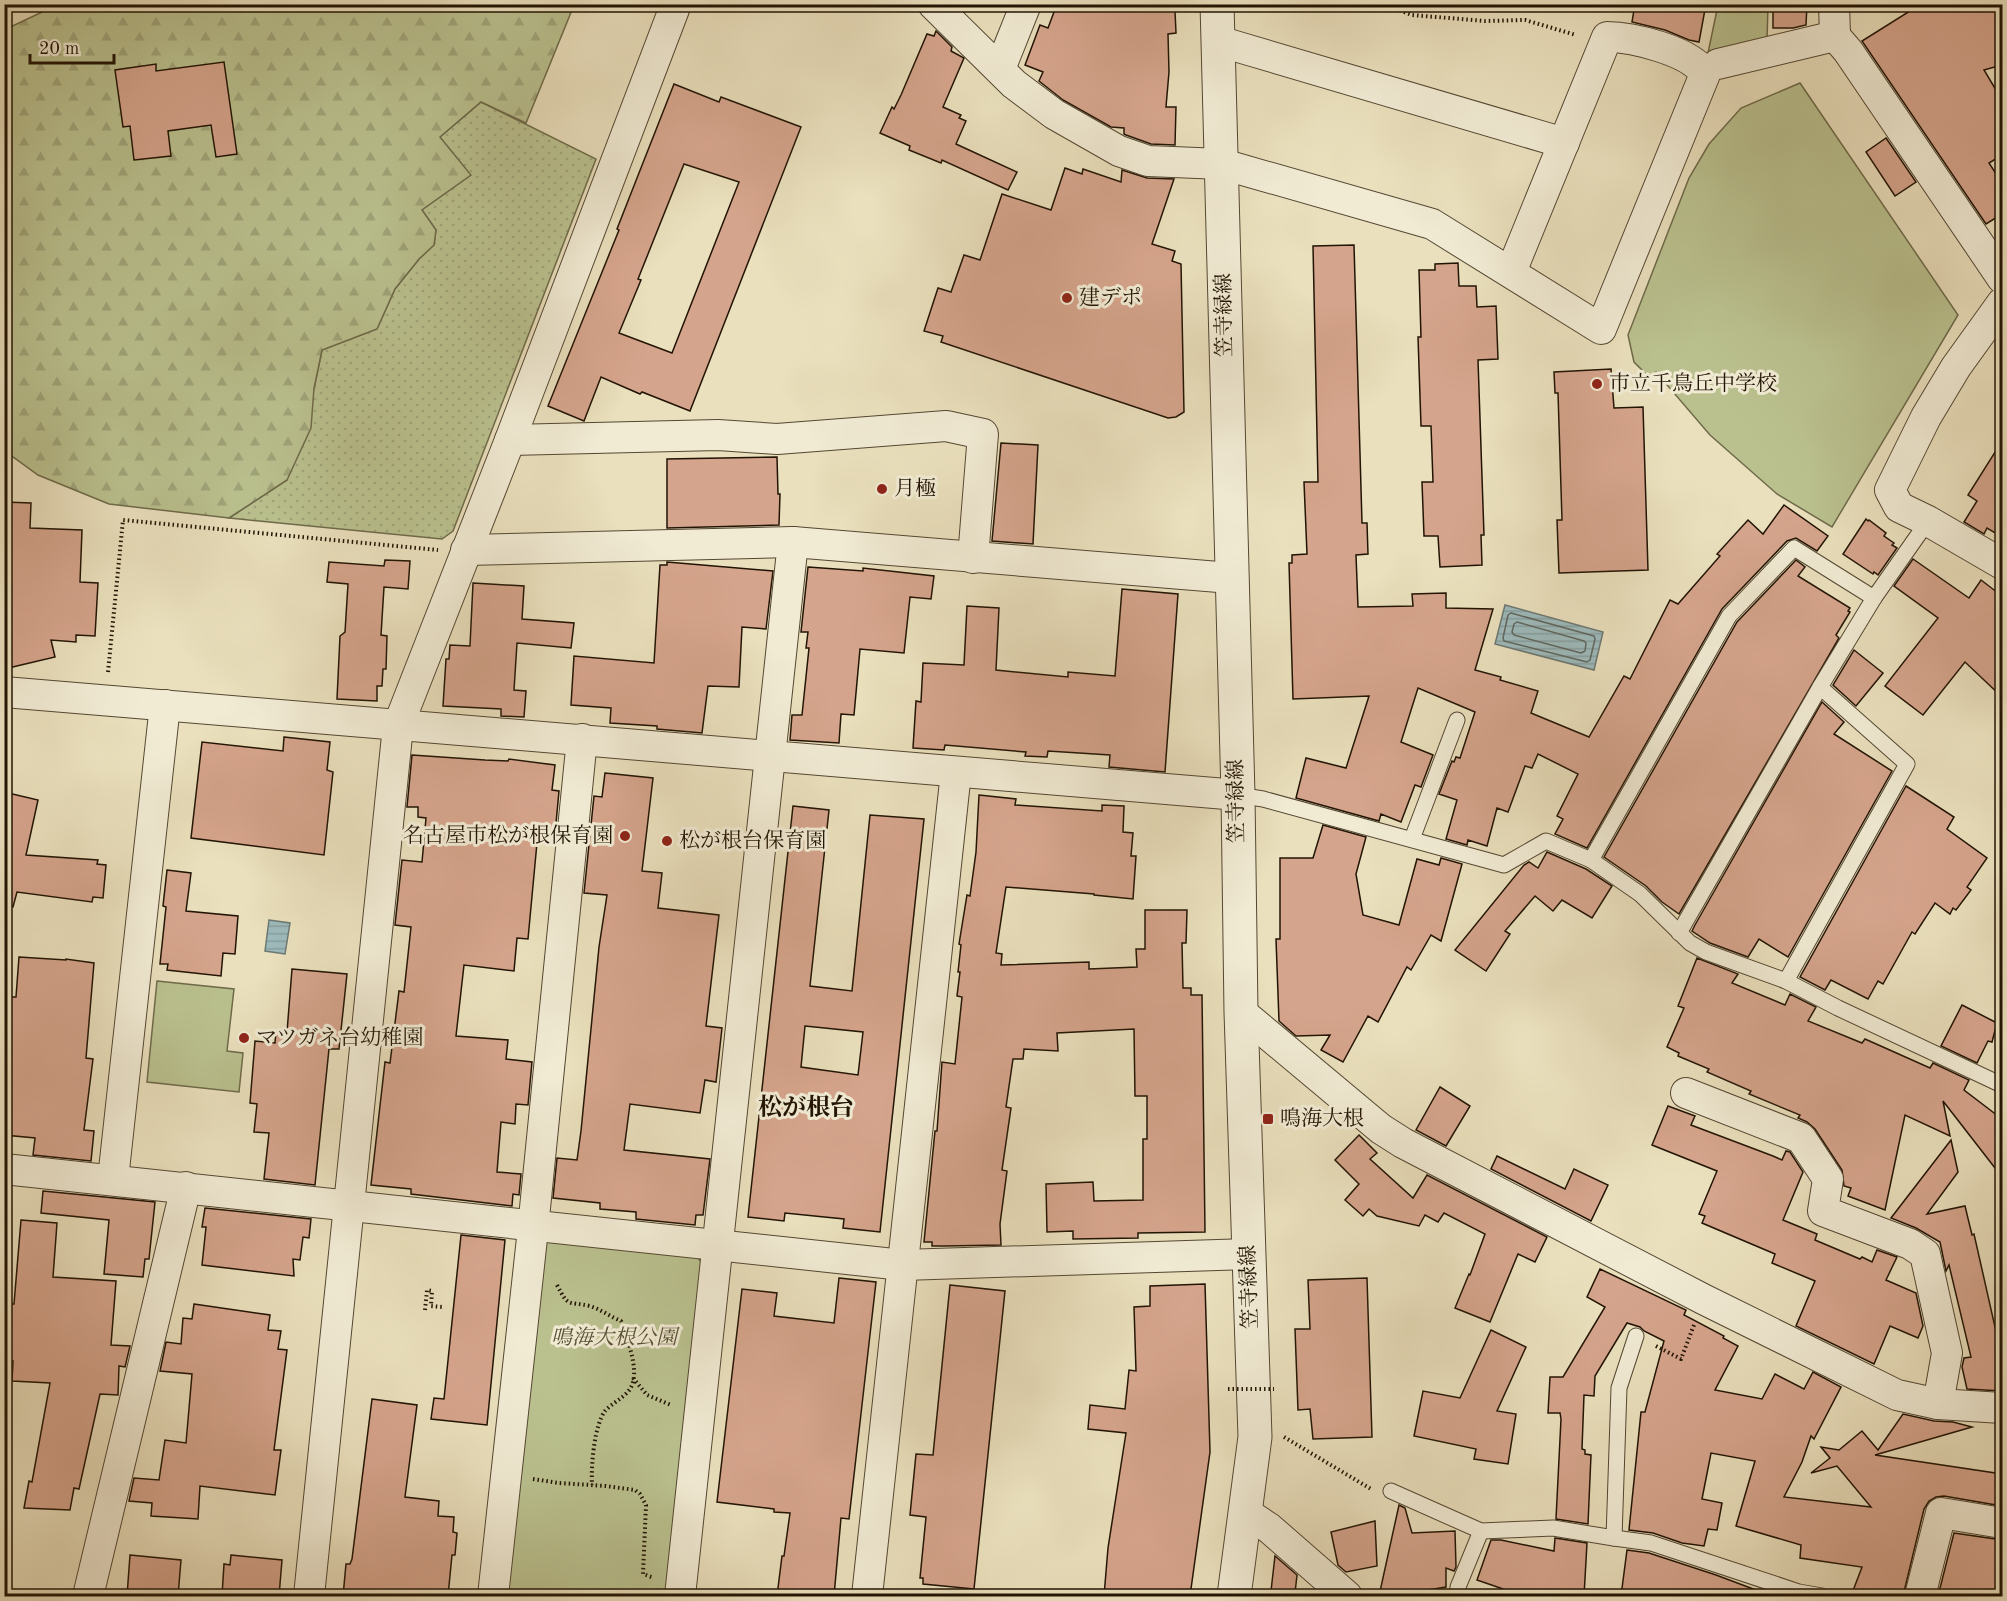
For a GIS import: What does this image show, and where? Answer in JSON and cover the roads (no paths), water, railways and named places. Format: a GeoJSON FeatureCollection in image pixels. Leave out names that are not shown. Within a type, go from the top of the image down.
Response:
{"type":"FeatureCollection","features":[{"type":"Feature","properties":{"kind":"street"},"geometry":{"type":"LineString","coordinates":[[309,1596],[398,726],[676,4]]}},
{"type":"Feature","properties":{"kind":"street"},"geometry":{"type":"LineString","coordinates":[[933,4],[1014,84],[1054,114],[1119,151],[1148,161],[1222,164],[1432,224],[1601,329],[1705,74],[1701,67],[1660,45],[1622,37],[1607,37],[1511,272]]}},
{"type":"Feature","properties":{"kind":"street"},"geometry":{"type":"LineString","coordinates":[[1000,69],[1026,4]]}},
{"type":"Feature","properties":{"kind":"street","name":"笠寺緑線"},"geometry":{"type":"LineString","coordinates":[[1216,4],[1222,164],[1230,578],[1238,795],[1240,1012],[1255,1437],[1234,1596]]}},
{"type":"Feature","properties":{"kind":"street"},"geometry":{"type":"LineString","coordinates":[[1834,4],[1835,36],[1848,51],[2002,278]]}},
{"type":"Feature","properties":{"kind":"street"},"geometry":{"type":"LineString","coordinates":[[1718,64],[1835,36]]}},
{"type":"Feature","properties":{"kind":"street"},"geometry":{"type":"LineString","coordinates":[[1218,41],[1564,143]]}},
{"type":"Feature","properties":{"kind":"street"},"geometry":{"type":"LineString","coordinates":[[2002,303],[1956,367],[1926,417],[1890,490],[1899,507],[1929,521],[2002,564]]}},
{"type":"Feature","properties":{"kind":"street"},"geometry":{"type":"LineString","coordinates":[[510,440],[718,435],[777,439],[946,426],[984,434],[973,558]]}},
{"type":"Feature","properties":{"kind":"street"},"geometry":{"type":"LineString","coordinates":[[466,550],[793,542],[1230,578]]}},
{"type":"Feature","properties":{"kind":"street"},"geometry":{"type":"LineString","coordinates":[[680,1594],[793,542]]}},
{"type":"Feature","properties":{"kind":"street"},"geometry":{"type":"LineString","coordinates":[[4,692],[1238,795]]}},
{"type":"Feature","properties":{"kind":"street"},"geometry":{"type":"LineString","coordinates":[[113,1179],[165,705]]}},
{"type":"Feature","properties":{"kind":"street"},"geometry":{"type":"LineString","coordinates":[[493,1596],[534,1224],[582,739]]}},
{"type":"Feature","properties":{"kind":"street"},"geometry":{"type":"LineString","coordinates":[[867,1596],[956,772]]}},
{"type":"Feature","properties":{"kind":"street"},"geometry":{"type":"LineString","coordinates":[[1240,1012],[1382,1129],[1403,1143],[1703,1299],[1897,1395],[1938,1404],[2002,1408]]}},
{"type":"Feature","properties":{"kind":"street"},"geometry":{"type":"LineString","coordinates":[[1686,1093],[1801,1138],[1828,1179],[1823,1211],[1910,1244],[1925,1254],[1947,1353],[1938,1404]]}},
{"type":"Feature","properties":{"kind":"street"},"geometry":{"type":"LineString","coordinates":[[4,1169],[903,1265],[1249,1254]]}},
{"type":"Feature","properties":{"kind":"street"},"geometry":{"type":"LineString","coordinates":[[88,1596],[186,1187]]}},
{"type":"Feature","properties":{"kind":"street"},"geometry":{"type":"LineString","coordinates":[[1245,1512],[1269,1528],[1347,1596]]}},
{"type":"Feature","properties":{"kind":"street"},"geometry":{"type":"LineString","coordinates":[[1920,1596],[1941,1513],[2002,1523]]}},
{"type":"Feature","properties":{"kind":"lane"},"geometry":{"type":"LineString","coordinates":[[1679,933],[1820,687],[1874,598],[1929,521]]}},
{"type":"Feature","properties":{"kind":"lane"},"geometry":{"type":"LineString","coordinates":[[1591,860],[1729,616],[1794,548],[1874,598]]}},
{"type":"Feature","properties":{"kind":"lane"},"geometry":{"type":"LineString","coordinates":[[1786,981],[1907,764],[1820,687]]}},
{"type":"Feature","properties":{"kind":"lane"},"geometry":{"type":"LineString","coordinates":[[1412,839],[1456,720]]}},
{"type":"Feature","properties":{"kind":"lane"},"geometry":{"type":"LineString","coordinates":[[1238,795],[1263,799],[1504,865],[1546,841],[1591,860],[1640,894],[1690,943],[1706,952],[1786,981],[2002,1085]]}},
{"type":"Feature","properties":{"kind":"lane"},"geometry":{"type":"LineString","coordinates":[[1614,1538],[1619,1388],[1636,1336]]}},
{"type":"Feature","properties":{"kind":"lane"},"geometry":{"type":"LineString","coordinates":[[1391,1491],[1481,1530],[1553,1528],[1652,1543],[1799,1592],[1822,1596]]}},
{"type":"Feature","properties":{"kind":"lane"},"geometry":{"type":"LineString","coordinates":[[1458,1596],[1458,1587],[1481,1530]]}},
{"type":"Feature","properties":{"kind":"water"},"geometry":{"type":"Polygon","coordinates":[[[1505,605],[1603,632],[1594,670],[1495,644],[1505,605]]]}},
{"type":"Feature","properties":{"kind":"water"},"geometry":{"type":"Polygon","coordinates":[[[269,920],[290,923],[285,954],[265,951],[269,920]]]}},
{"type":"Feature","properties":{"kind":"place","name":"建デポ"},"geometry":{"type":"Point","coordinates":[1067,298]}},
{"type":"Feature","properties":{"kind":"place","name":"市立千鳥丘中学校"},"geometry":{"type":"Point","coordinates":[1597,384]}},
{"type":"Feature","properties":{"kind":"place","name":"月極"},"geometry":{"type":"Point","coordinates":[882,489]}},
{"type":"Feature","properties":{"kind":"place","name":"名古屋市松が根保育園"},"geometry":{"type":"Point","coordinates":[625,836]}},
{"type":"Feature","properties":{"kind":"place","name":"松が根台保育園"},"geometry":{"type":"Point","coordinates":[667,841]}},
{"type":"Feature","properties":{"kind":"place","name":"マツガネ台幼稚園"},"geometry":{"type":"Point","coordinates":[244,1038]}},
{"type":"Feature","properties":{"kind":"place","name":"鳴海大根"},"geometry":{"type":"Point","coordinates":[1268,1119]}},
{"type":"Feature","properties":{"kind":"district","name":"松が根台"},"geometry":{"type":"Point","coordinates":[806,1109]}},
{"type":"Feature","properties":{"kind":"park label","name":"鳴海大根公園"},"geometry":{"type":"Point","coordinates":[614,1338]}}]}
